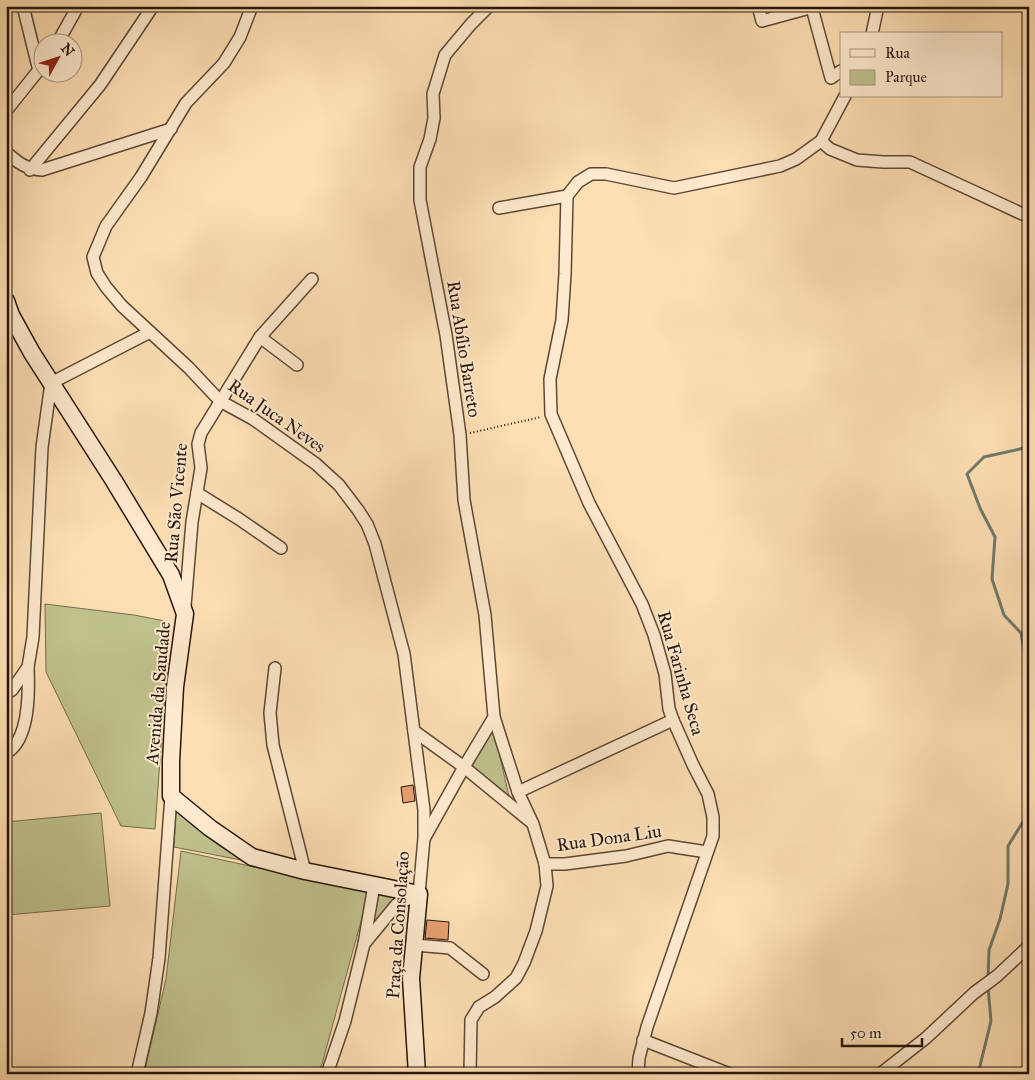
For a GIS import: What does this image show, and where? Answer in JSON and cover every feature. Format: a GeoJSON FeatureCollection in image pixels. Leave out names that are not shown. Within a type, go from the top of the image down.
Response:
{"type":"FeatureCollection","features":[{"type":"Feature","properties":{"kind":"street"},"geometry":{"type":"LineString","coordinates":[[23,6],[32,38]]}},
{"type":"Feature","properties":{"kind":"street"},"geometry":{"type":"LineString","coordinates":[[64,32],[78,6]]}},
{"type":"Feature","properties":{"kind":"street"},"geometry":{"type":"LineString","coordinates":[[30,170],[100,85],[153,6]]}},
{"type":"Feature","properties":{"kind":"street","name":"Rua Juca Neves"},"geometry":{"type":"LineString","coordinates":[[252,6],[240,37],[224,63],[186,103],[141,177],[106,226],[94,257],[97,273],[122,306],[189,368],[220,401],[258,422],[316,464],[339,485],[367,524],[375,544],[404,654],[423,802],[424,838]]}},
{"type":"Feature","properties":{"kind":"street","name":"Rua Abílio Barreto"},"geometry":{"type":"LineString","coordinates":[[470,1074],[471,1020],[479,1007],[495,997],[516,978],[536,931],[547,886],[545,864],[533,824],[518,792],[494,717],[485,615],[464,500],[460,435],[446,335],[420,200],[420,167],[430,139],[434,118],[433,94],[445,55],[489,6]]}},
{"type":"Feature","properties":{"kind":"street"},"geometry":{"type":"LineString","coordinates":[[758,6],[762,21],[815,7],[836,74]]}},
{"type":"Feature","properties":{"kind":"street"},"geometry":{"type":"LineString","coordinates":[[872,32],[878,6]]}},
{"type":"Feature","properties":{"kind":"street"},"geometry":{"type":"LineString","coordinates":[[6,111],[32,80]]}},
{"type":"Feature","properties":{"kind":"street"},"geometry":{"type":"LineString","coordinates":[[499,208],[567,196],[578,182],[591,174],[606,174],[674,188],[780,166],[796,159],[821,141],[844,98]]}},
{"type":"Feature","properties":{"kind":"street"},"geometry":{"type":"LineString","coordinates":[[6,152],[30,170],[42,170],[171,129]]}},
{"type":"Feature","properties":{"kind":"street"},"geometry":{"type":"LineString","coordinates":[[821,141],[830,149],[857,160],[910,162],[929,169],[1029,217]]}},
{"type":"Feature","properties":{"kind":"street","name":"Rua Farinha Seca"},"geometry":{"type":"LineString","coordinates":[[567,196],[566,274],[562,320],[550,380],[551,414],[589,502],[642,604],[654,635],[665,674],[672,720],[708,794],[714,817],[713,836],[643,1040],[638,1074]]}},
{"type":"Feature","properties":{"kind":"street","name":"Rua São Vicente"},"geometry":{"type":"LineString","coordinates":[[185,614],[188,552],[201,468],[198,444],[201,433],[260,337],[312,279]]}},
{"type":"Feature","properties":{"kind":"street","name":"Avenida da Saudade"},"geometry":{"type":"LineString","coordinates":[[6,301],[11,315],[28,346],[171,574],[185,614],[175,687],[171,796],[159,958],[151,1013],[137,1074]]}},
{"type":"Feature","properties":{"kind":"street"},"geometry":{"type":"LineString","coordinates":[[6,753],[13,749],[20,737],[30,696],[28,667],[33,637],[42,447],[51,383],[150,332]]}},
{"type":"Feature","properties":{"kind":"street"},"geometry":{"type":"LineString","coordinates":[[260,337],[297,365]]}},
{"type":"Feature","properties":{"kind":"street"},"geometry":{"type":"LineString","coordinates":[[197,493],[281,548]]}},
{"type":"Feature","properties":{"kind":"street"},"geometry":{"type":"LineString","coordinates":[[6,694],[12,690],[28,667]]}},
{"type":"Feature","properties":{"kind":"street"},"geometry":{"type":"LineString","coordinates":[[275,668],[270,713],[273,745],[305,871]]}},
{"type":"Feature","properties":{"kind":"street"},"geometry":{"type":"LineString","coordinates":[[424,838],[494,717]]}},
{"type":"Feature","properties":{"kind":"street"},"geometry":{"type":"LineString","coordinates":[[518,792],[672,720]]}},
{"type":"Feature","properties":{"kind":"street"},"geometry":{"type":"LineString","coordinates":[[414,731],[464,767],[533,824]]}},
{"type":"Feature","properties":{"kind":"street"},"geometry":{"type":"LineString","coordinates":[[171,796],[210,828],[252,857],[305,871],[419,894]]}},
{"type":"Feature","properties":{"kind":"street","name":"Praça da Consolação"},"geometry":{"type":"LineString","coordinates":[[417,1074],[411,978],[424,838]]}},
{"type":"Feature","properties":{"kind":"street","name":"Rua Dona Liu"},"geometry":{"type":"LineString","coordinates":[[545,864],[566,864],[626,856],[668,846],[707,852]]}},
{"type":"Feature","properties":{"kind":"street"},"geometry":{"type":"LineString","coordinates":[[327,1074],[345,1021],[364,944],[374,885]]}},
{"type":"Feature","properties":{"kind":"street"},"geometry":{"type":"LineString","coordinates":[[364,944],[397,904],[419,894]]}},
{"type":"Feature","properties":{"kind":"street"},"geometry":{"type":"LineString","coordinates":[[415,944],[450,948],[483,974]]}},
{"type":"Feature","properties":{"kind":"street"},"geometry":{"type":"LineString","coordinates":[[882,1073],[926,1038],[974,993],[997,976],[1029,946]]}},
{"type":"Feature","properties":{"kind":"street"},"geometry":{"type":"LineString","coordinates":[[643,1040],[730,1074]]}},
{"type":"Feature","properties":{"kind":"path"},"geometry":{"type":"LineString","coordinates":[[460,435],[551,414]]}},
{"type":"Feature","properties":{"kind":"green space"},"geometry":{"type":"Polygon","coordinates":[[[45,604],[134,615],[170,622],[155,829],[121,826],[46,672],[45,604]]]}},
{"type":"Feature","properties":{"kind":"green space"},"geometry":{"type":"Polygon","coordinates":[[[493,727],[509,796],[470,765],[493,727]]]}},
{"type":"Feature","properties":{"kind":"green space"},"geometry":{"type":"Polygon","coordinates":[[[176,809],[241,860],[174,847],[176,809]]]}},
{"type":"Feature","properties":{"kind":"green space"},"geometry":{"type":"Polygon","coordinates":[[[101,813],[110,906],[6,915],[6,822],[101,813]]]}},
{"type":"Feature","properties":{"kind":"green space"},"geometry":{"type":"Polygon","coordinates":[[[181,851],[369,892],[318,1074],[144,1074],[166,979],[181,851]]]}},
{"type":"Feature","properties":{"kind":"green space"},"geometry":{"type":"Polygon","coordinates":[[[377,895],[388,895],[394,898],[373,928],[370,922],[377,895]]]}},
{"type":"Feature","properties":{"kind":"building"},"geometry":{"type":"Polygon","coordinates":[[[413,785],[415,801],[403,803],[401,787],[413,785]]]}},
{"type":"Feature","properties":{"kind":"building"},"geometry":{"type":"Polygon","coordinates":[[[427,920],[449,922],[448,940],[425,938],[427,920]]]}},
{"type":"Feature","properties":{"kind":"waterway"},"geometry":{"type":"LineString","coordinates":[[1029,447],[984,457],[967,474],[980,508],[995,537],[992,579],[1004,615],[1021,633],[1029,680]]}},
{"type":"Feature","properties":{"kind":"waterway"},"geometry":{"type":"LineString","coordinates":[[988,978],[989,950],[1000,919],[1008,884],[1008,846],[1029,812]]}},
{"type":"Feature","properties":{"kind":"waterway"},"geometry":{"type":"LineString","coordinates":[[978,1074],[991,1021],[988,987]]}}]}
